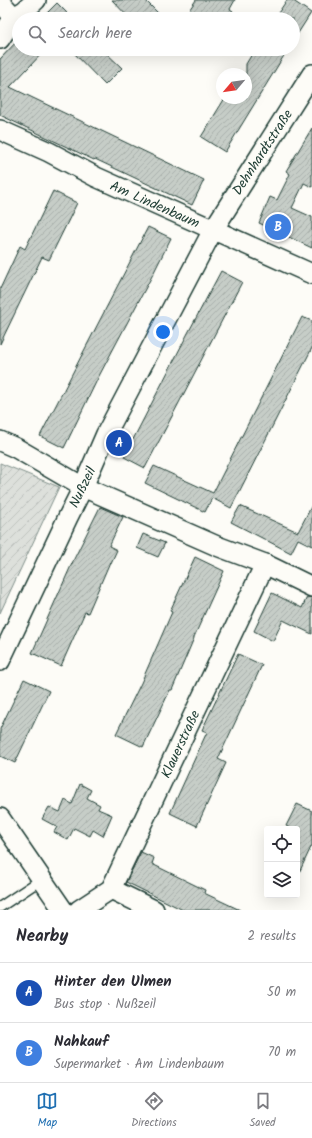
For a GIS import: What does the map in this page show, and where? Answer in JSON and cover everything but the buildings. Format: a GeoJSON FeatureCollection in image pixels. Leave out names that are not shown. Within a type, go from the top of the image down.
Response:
{"type":"FeatureCollection","features":[{"type":"Feature","properties":{"kind":"street"},"geometry":{"type":"LineString","coordinates":[[22,12],[36,0]]}},
{"type":"Feature","properties":{"kind":"street"},"geometry":{"type":"LineString","coordinates":[[0,2],[12,15]]}},
{"type":"Feature","properties":{"kind":"street"},"geometry":{"type":"LineString","coordinates":[[0,39],[12,20]]}},
{"type":"Feature","properties":{"kind":"street","name":"Dehnhardtstraße"},"geometry":{"type":"LineString","coordinates":[[213,230],[312,74]]}},
{"type":"Feature","properties":{"kind":"street","name":"Am Lindenbaum"},"geometry":{"type":"LineString","coordinates":[[0,130],[49,152],[96,177],[312,274]]}},
{"type":"Feature","properties":{"kind":"street","name":"Nußzeil"},"geometry":{"type":"LineString","coordinates":[[0,661],[83,487],[106,434],[213,230]]}},
{"type":"Feature","properties":{"kind":"street"},"geometry":{"type":"LineString","coordinates":[[0,440],[83,487],[216,546],[265,564],[312,587]]}},
{"type":"Feature","properties":{"kind":"street","name":"Klauerstraße"},"geometry":{"type":"LineString","coordinates":[[111,889],[265,564]]}},
{"type":"Feature","properties":{"kind":"street"},"geometry":{"type":"LineString","coordinates":[[0,818],[63,910]]}},
{"type":"Feature","properties":{"kind":"street"},"geometry":{"type":"LineString","coordinates":[[79,910],[111,889],[154,910]]}},
{"type":"Feature","properties":{"kind":"lane"},"geometry":{"type":"LineString","coordinates":[[0,907],[42,879]]}},
{"type":"Feature","properties":{"kind":"shaded area"},"geometry":{"type":"Polygon","coordinates":[[[0,463],[59,487],[0,613],[0,463]]]}},
{"type":"Feature","properties":{"kind":"place","name":"Nahkauf"},"geometry":{"type":"Point","coordinates":[278,227]}},
{"type":"Feature","properties":{"kind":"place","name":"Hinter den Ulmen"},"geometry":{"type":"Point","coordinates":[119,443]}}]}
